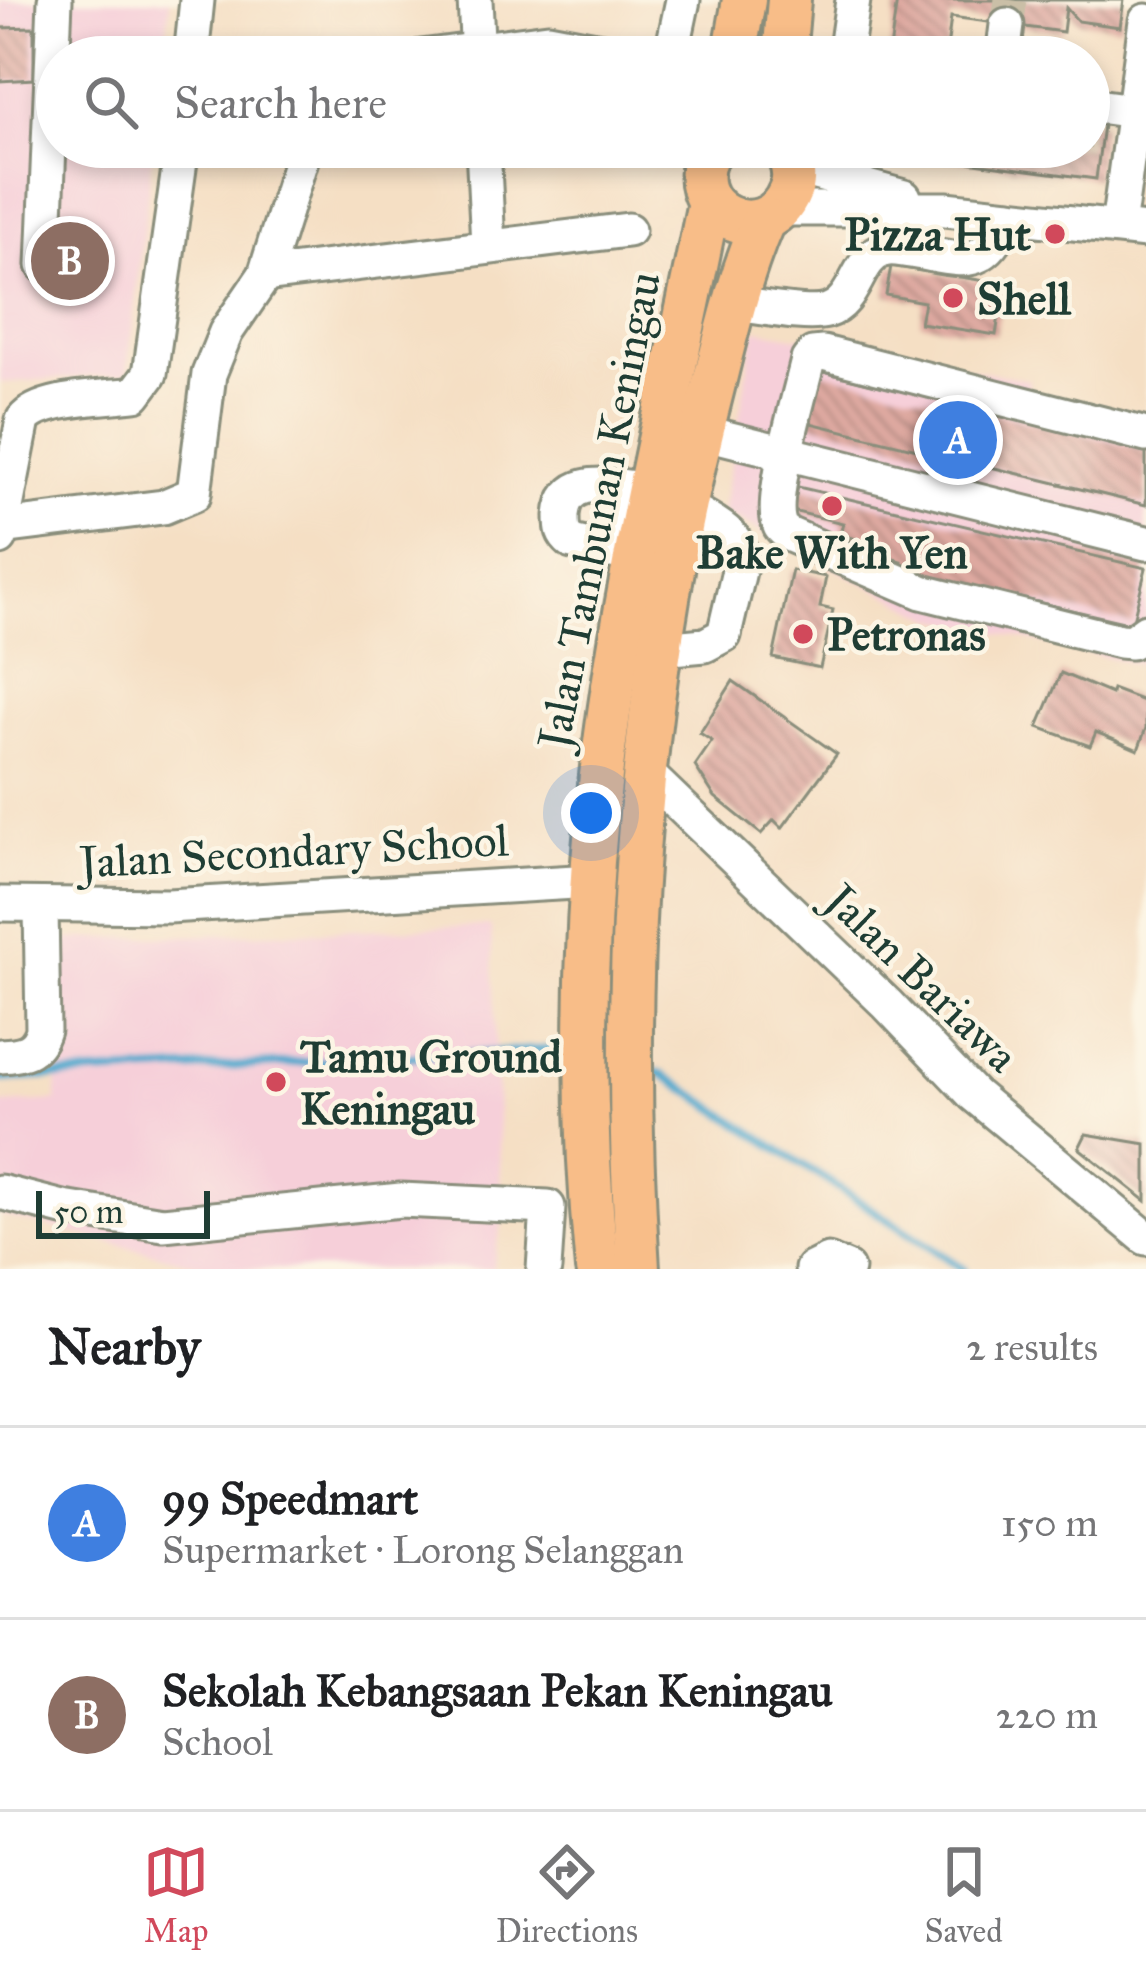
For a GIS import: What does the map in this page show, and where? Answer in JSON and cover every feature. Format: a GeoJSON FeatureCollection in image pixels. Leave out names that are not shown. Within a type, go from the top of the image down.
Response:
{"type":"FeatureCollection","features":[{"type":"Feature","properties":{"kind":"main road"},"geometry":{"type":"LineString","coordinates":[[738,36],[744,0]]}},
{"type":"Feature","properties":{"kind":"main road"},"geometry":{"type":"LineString","coordinates":[[786,36],[789,0]]}},
{"type":"Feature","properties":{"kind":"main road","name":"Jalan Tambunan Keningau"},"geometry":{"type":"LineString","coordinates":[[597,1269],[587,1042],[598,800],[623,554],[650,494],[709,202],[700,176],[703,168]]}},
{"type":"Feature","properties":{"kind":"main road","name":"Jalan Tambunan Keningau"},"geometry":{"type":"LineString","coordinates":[[639,1257],[630,1067],[634,879],[661,649],[650,494],[702,432],[734,304],[771,214],[789,197],[793,168]]}},
{"type":"Feature","properties":{"kind":"main road"},"geometry":{"type":"LineString","coordinates":[[709,202],[739,221],[771,214]]}},
{"type":"Feature","properties":{"kind":"street"},"geometry":{"type":"LineString","coordinates":[[54,36],[56,0]]}},
{"type":"Feature","properties":{"kind":"street"},"geometry":{"type":"LineString","coordinates":[[193,36],[197,0]]}},
{"type":"Feature","properties":{"kind":"street"},"geometry":{"type":"LineString","coordinates":[[475,0],[477,36]]}},
{"type":"Feature","properties":{"kind":"street"},"geometry":{"type":"LineString","coordinates":[[675,36],[683,0]]}},
{"type":"Feature","properties":{"kind":"street"},"geometry":{"type":"LineString","coordinates":[[848,36],[853,0]]}},
{"type":"Feature","properties":{"kind":"street"},"geometry":{"type":"LineString","coordinates":[[771,214],[946,209],[1132,229],[1146,21]]}},
{"type":"Feature","properties":{"kind":"street"},"geometry":{"type":"LineString","coordinates":[[1110,100],[1140,92]]}},
{"type":"Feature","properties":{"kind":"street"},"geometry":{"type":"LineString","coordinates":[[44,265],[48,168]]}},
{"type":"Feature","properties":{"kind":"street"},"geometry":{"type":"LineString","coordinates":[[179,168],[150,374],[135,394],[30,410],[23,420],[1,532],[163,507],[194,494],[209,374],[226,332],[266,275],[299,168]]}},
{"type":"Feature","properties":{"kind":"street"},"geometry":{"type":"LineString","coordinates":[[484,168],[488,245]]}},
{"type":"Feature","properties":{"kind":"street"},"geometry":{"type":"LineString","coordinates":[[854,168],[946,209]]}},
{"type":"Feature","properties":{"kind":"street"},"geometry":{"type":"LineString","coordinates":[[734,304],[825,312],[847,297],[871,256],[880,250],[967,260],[994,248],[1009,216]]}},
{"type":"Feature","properties":{"kind":"street"},"geometry":{"type":"LineString","coordinates":[[266,275],[628,230]]}},
{"type":"Feature","properties":{"kind":"street"},"geometry":{"type":"LineString","coordinates":[[1146,435],[813,354],[786,453],[776,514],[779,526],[788,534],[922,592],[1120,641],[1131,642],[1146,632]]}},
{"type":"Feature","properties":{"kind":"street"},"geometry":{"type":"LineString","coordinates":[[702,432],[1146,543]]}},
{"type":"Feature","properties":{"kind":"street"},"geometry":{"type":"LineString","coordinates":[[623,554],[572,542],[565,536],[563,501],[579,486],[650,494],[731,535],[741,549],[724,634],[705,645],[661,649]]}},
{"type":"Feature","properties":{"kind":"street","name":"Jalan Bariawa"},"geometry":{"type":"LineString","coordinates":[[645,772],[887,1004],[974,1095],[1146,1238]]}},
{"type":"Feature","properties":{"kind":"street","name":"Jalan Secondary School"},"geometry":{"type":"LineString","coordinates":[[0,904],[168,906],[592,881]]}},
{"type":"Feature","properties":{"kind":"street"},"geometry":{"type":"LineString","coordinates":[[0,1056],[23,1055],[38,1045],[43,1030],[41,908]]}},
{"type":"Feature","properties":{"kind":"street"},"geometry":{"type":"LineString","coordinates":[[0,1192],[163,1224],[400,1200],[548,1207],[544,1269]]}},
{"type":"Feature","properties":{"kind":"street"},"geometry":{"type":"LineString","coordinates":[[812,1269],[828,1261],[847,1269]]}},
{"type":"Feature","properties":{"kind":"shaded area"},"geometry":{"type":"Polygon","coordinates":[[[0,0],[170,0],[166,36],[36,36],[36,168],[151,168],[127,374],[0,383],[0,0]]]}},
{"type":"Feature","properties":{"kind":"shaded area"},"geometry":{"type":"Polygon","coordinates":[[[755,329],[1029,380],[1027,394],[1146,426],[1146,666],[936,619],[722,512],[755,329]]]}},
{"type":"Feature","properties":{"kind":"shaded area","name":"Tamu Ground Keningau"},"geometry":{"type":"Polygon","coordinates":[[[491,926],[502,1224],[492,1269],[217,1269],[0,1215],[0,1104],[57,1101],[52,940],[491,926]]]}},
{"type":"Feature","properties":{"kind":"building"},"geometry":{"type":"Polygon","coordinates":[[[897,0],[1124,0],[1120,27],[1078,21],[1066,8],[1063,32],[951,17],[949,36],[892,36],[897,0]]]}},
{"type":"Feature","properties":{"kind":"building"},"geometry":{"type":"Polygon","coordinates":[[[34,27],[34,79],[0,81],[0,28],[34,27]]]}},
{"type":"Feature","properties":{"kind":"building"},"geometry":{"type":"Polygon","coordinates":[[[1013,168],[1097,168],[1096,179],[1013,168]]]}},
{"type":"Feature","properties":{"kind":"building","name":"Shell"},"geometry":{"type":"Polygon","coordinates":[[[891,266],[1004,284],[996,335],[920,323],[924,302],[886,295],[891,266]]]}},
{"type":"Feature","properties":{"kind":"building"},"geometry":{"type":"Polygon","coordinates":[[[815,370],[1146,450],[1146,505],[802,421],[815,370]]]}},
{"type":"Feature","properties":{"kind":"building"},"geometry":{"type":"Polygon","coordinates":[[[798,487],[1146,568],[1132,624],[900,570],[902,561],[875,554],[877,544],[840,535],[843,523],[792,511],[798,487]]]}},
{"type":"Feature","properties":{"kind":"building","name":"Petronas"},"geometry":{"type":"Polygon","coordinates":[[[792,570],[826,577],[820,607],[833,610],[820,668],[773,658],[792,570]]]}},
{"type":"Feature","properties":{"kind":"building"},"geometry":{"type":"Polygon","coordinates":[[[1061,673],[1111,694],[1112,689],[1146,702],[1146,728],[1138,750],[1096,732],[1090,746],[1038,727],[1061,673]]]}},
{"type":"Feature","properties":{"kind":"building"},"geometry":{"type":"Polygon","coordinates":[[[733,681],[837,754],[782,828],[774,820],[761,834],[715,797],[695,766],[712,741],[700,733],[733,681]]]}},
{"type":"Feature","properties":{"kind":"building"},"geometry":{"type":"Polygon","coordinates":[[[1086,1134],[1146,1144],[1146,1201],[1079,1148],[1086,1134]]]}},
{"type":"Feature","properties":{"kind":"waterway"},"geometry":{"type":"LineString","coordinates":[[0,1079],[574,1048]]}},
{"type":"Feature","properties":{"kind":"waterway"},"geometry":{"type":"LineString","coordinates":[[646,1069],[662,1074],[964,1269]]}},
{"type":"Feature","properties":{"kind":"tunnel"},"geometry":{"type":"LineString","coordinates":[[1007,25],[1011,0]]}},
{"type":"Feature","properties":{"kind":"place","name":"Pizza Hut"},"geometry":{"type":"Point","coordinates":[1055,234]}},
{"type":"Feature","properties":{"kind":"place","name":"Sekolah Kebangsaan Pekan Keningau"},"geometry":{"type":"Point","coordinates":[70,261]}},
{"type":"Feature","properties":{"kind":"place","name":"Shell"},"geometry":{"type":"Point","coordinates":[953,298]}},
{"type":"Feature","properties":{"kind":"place","name":"99 Speedmart"},"geometry":{"type":"Point","coordinates":[958,440]}},
{"type":"Feature","properties":{"kind":"place","name":"Bake With Yen"},"geometry":{"type":"Point","coordinates":[832,506]}},
{"type":"Feature","properties":{"kind":"place","name":"Petronas"},"geometry":{"type":"Point","coordinates":[803,634]}},
{"type":"Feature","properties":{"kind":"place","name":"Tamu Ground Keningau"},"geometry":{"type":"Point","coordinates":[276,1082]}}]}
